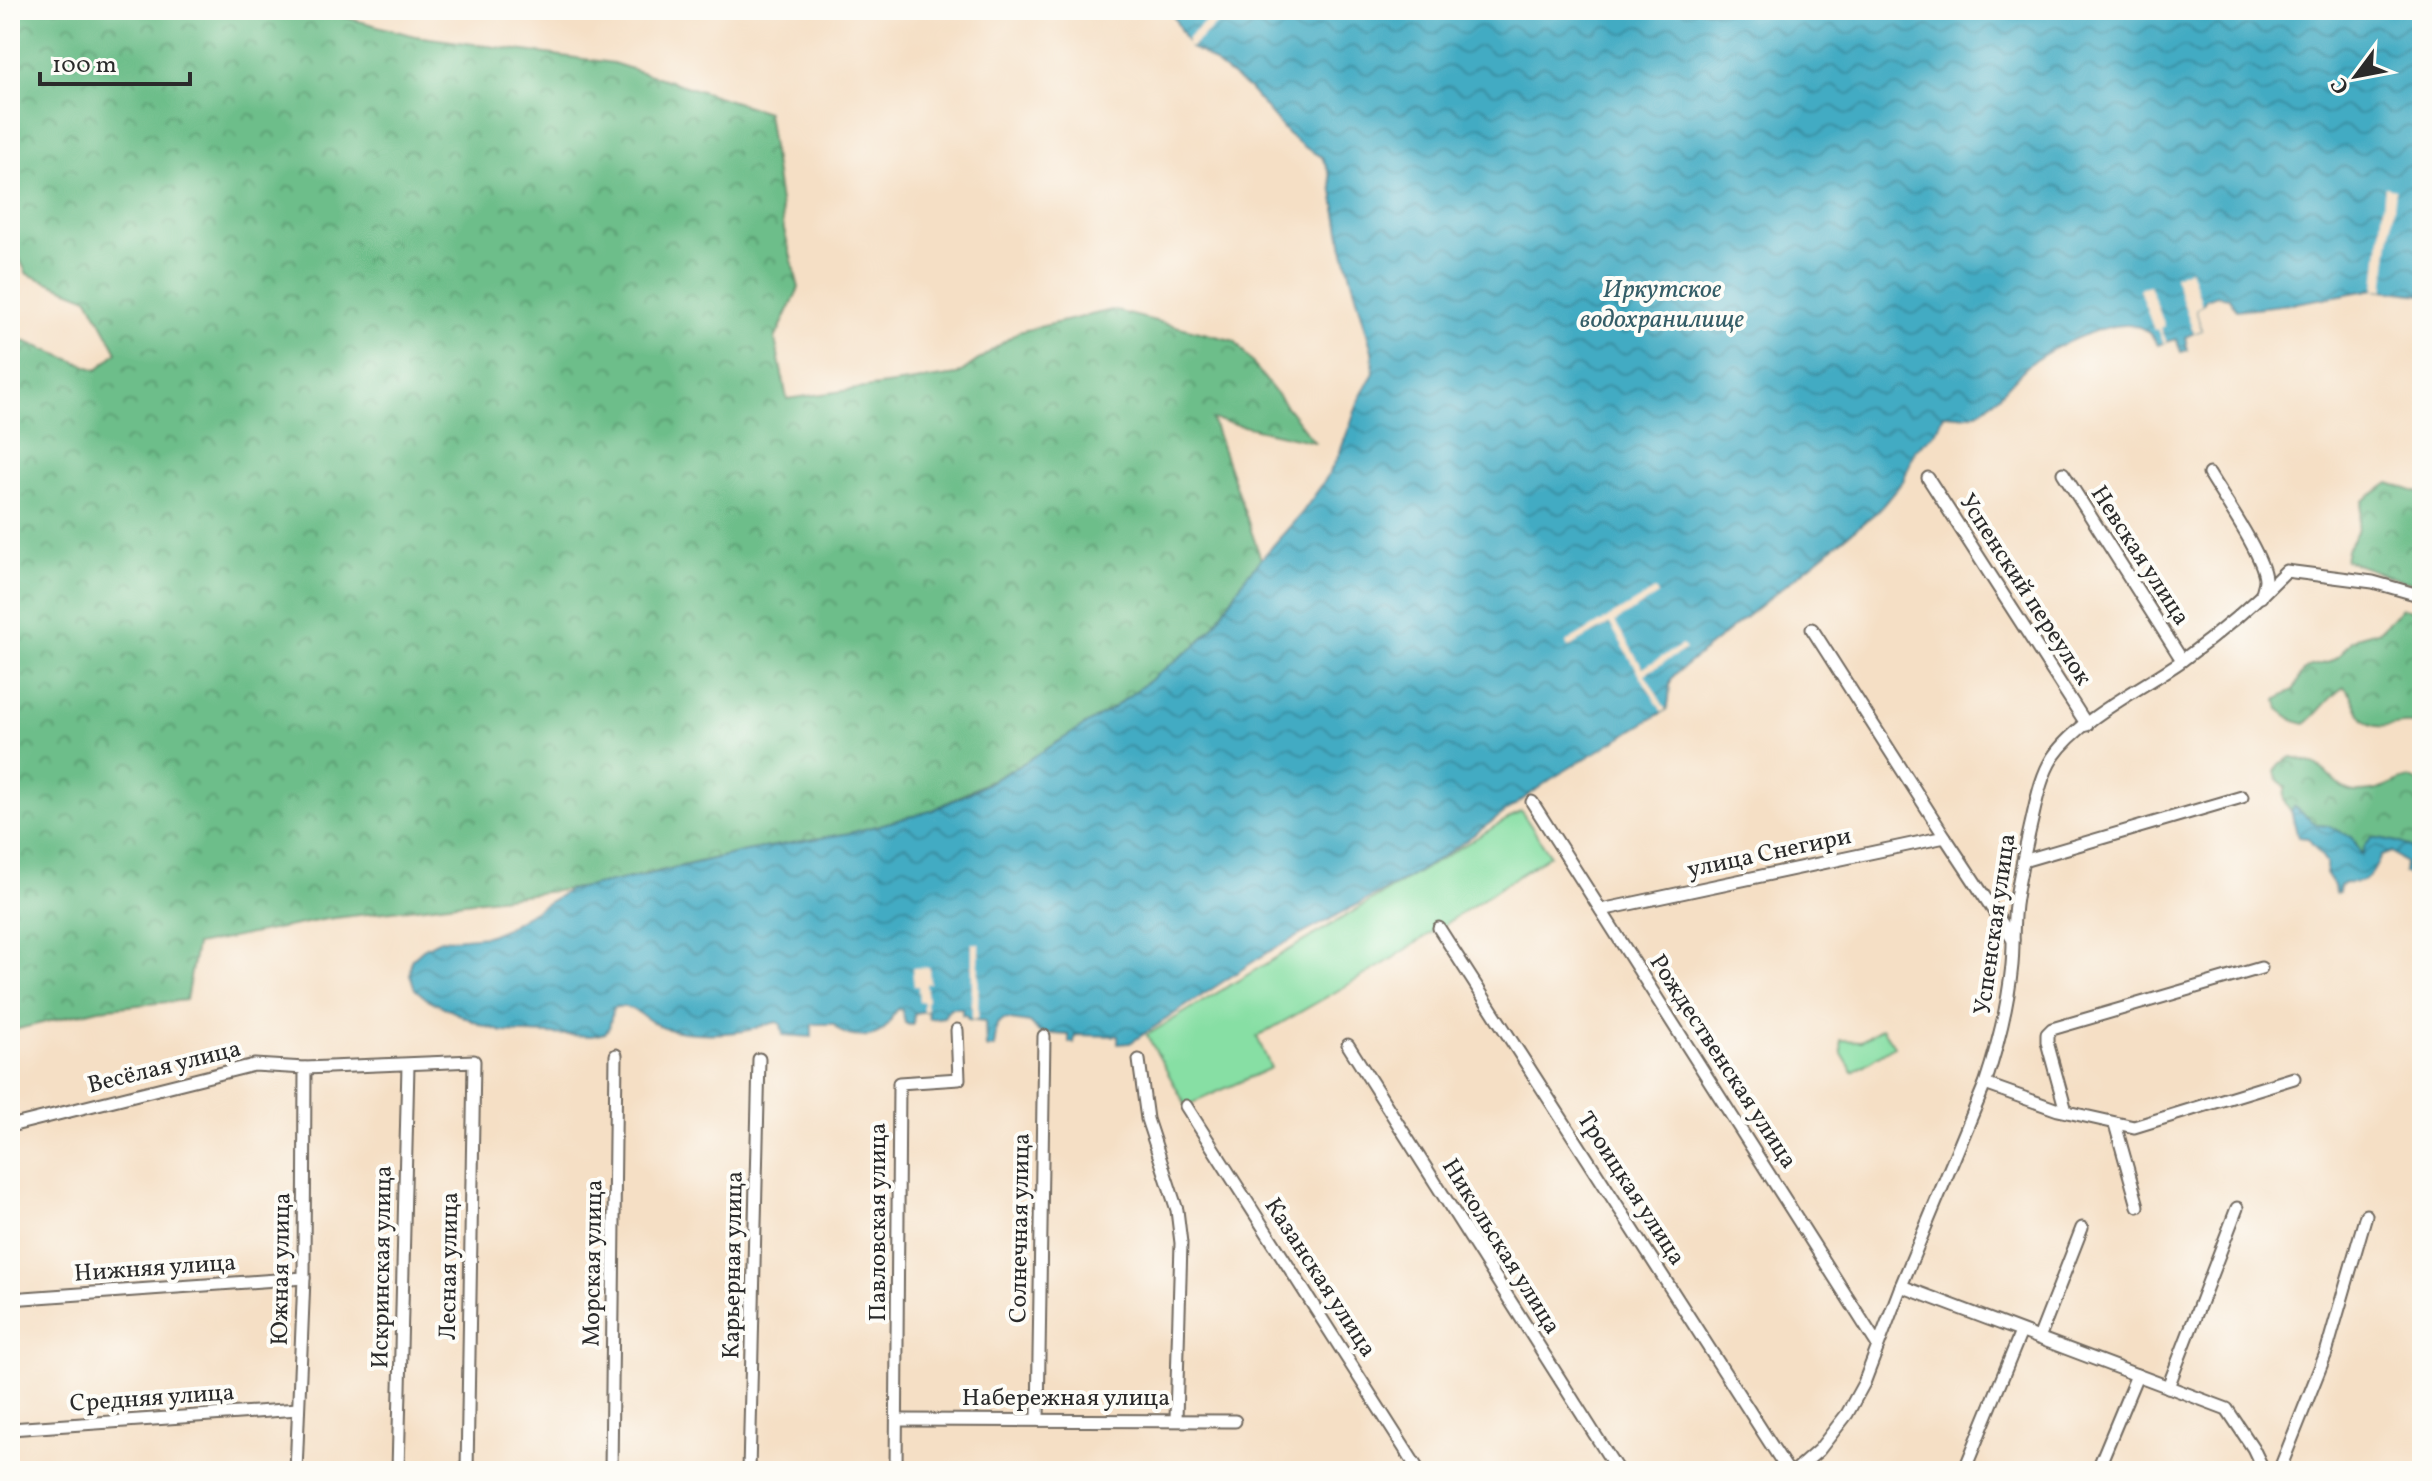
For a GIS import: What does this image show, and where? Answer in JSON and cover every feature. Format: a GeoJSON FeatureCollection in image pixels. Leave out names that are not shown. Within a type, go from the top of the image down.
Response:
{"type":"FeatureCollection","features":[{"type":"Feature","properties":{"kind":"street","name":"Невская улица"},"geometry":{"type":"LineString","coordinates":[[2063,473],[2182,660]]}},
{"type":"Feature","properties":{"kind":"street"},"geometry":{"type":"LineString","coordinates":[[2209,474],[2262,566],[2265,581],[2261,598]]}},
{"type":"Feature","properties":{"kind":"street","name":"Успенский переулок"},"geometry":{"type":"LineString","coordinates":[[1928,478],[2087,725]]}},
{"type":"Feature","properties":{"kind":"street","name":"Успенская улица"},"geometry":{"type":"LineString","coordinates":[[1795,1471],[1819,1450],[1847,1414],[1864,1383],[1877,1344],[1985,1084],[2006,1007],[2015,900],[2045,771],[2068,740],[2182,660],[2261,598],[2286,571],[2373,582],[2422,596]]}},
{"type":"Feature","properties":{"kind":"street"},"geometry":{"type":"LineString","coordinates":[[1812,629],[2013,940]]}},
{"type":"Feature","properties":{"kind":"street"},"geometry":{"type":"LineString","coordinates":[[2023,861],[2242,797]]}},
{"type":"Feature","properties":{"kind":"street","name":"Рождественская улица"},"geometry":{"type":"LineString","coordinates":[[1532,802],[1877,1344]]}},
{"type":"Feature","properties":{"kind":"street","name":"улица Снегири"},"geometry":{"type":"LineString","coordinates":[[1601,910],[1945,837]]}},
{"type":"Feature","properties":{"kind":"street","name":"Троицкая улица"},"geometry":{"type":"LineString","coordinates":[[1439,928],[1788,1471]]}},
{"type":"Feature","properties":{"kind":"street"},"geometry":{"type":"LineString","coordinates":[[2066,1111],[2047,1042],[2047,1034],[2052,1029],[2261,968]]}},
{"type":"Feature","properties":{"kind":"street","name":"Павловская улица"},"geometry":{"type":"LineString","coordinates":[[896,1471],[899,1083],[959,1079],[957,1030]]}},
{"type":"Feature","properties":{"kind":"street","name":"Солнечная улица"},"geometry":{"type":"LineString","coordinates":[[1038,1419],[1044,1036]]}},
{"type":"Feature","properties":{"kind":"street","name":"Никольская улица"},"geometry":{"type":"LineString","coordinates":[[1348,1045],[1618,1471]]}},
{"type":"Feature","properties":{"kind":"street","name":"Морская улица"},"geometry":{"type":"LineString","coordinates":[[611,1471],[616,1055]]}},
{"type":"Feature","properties":{"kind":"street","name":"Карьерная улица"},"geometry":{"type":"LineString","coordinates":[[749,1471],[759,1059]]}},
{"type":"Feature","properties":{"kind":"street"},"geometry":{"type":"LineString","coordinates":[[1139,1060],[1147,1119],[1177,1210],[1181,1243],[1176,1419]]}},
{"type":"Feature","properties":{"kind":"street","name":"Весёлая улица"},"geometry":{"type":"LineString","coordinates":[[10,1126],[254,1065],[305,1068],[474,1061]]}},
{"type":"Feature","properties":{"kind":"street","name":"Лесная улица"},"geometry":{"type":"LineString","coordinates":[[467,1471],[474,1061]]}},
{"type":"Feature","properties":{"kind":"street","name":"Искринская улица"},"geometry":{"type":"LineString","coordinates":[[398,1471],[408,1065]]}},
{"type":"Feature","properties":{"kind":"street","name":"Южная улица"},"geometry":{"type":"LineString","coordinates":[[296,1471],[304,1278],[305,1068]]}},
{"type":"Feature","properties":{"kind":"street"},"geometry":{"type":"LineString","coordinates":[[1985,1084],[2066,1111],[2134,1127],[2294,1078]]}},
{"type":"Feature","properties":{"kind":"street","name":"Казанская улица"},"geometry":{"type":"LineString","coordinates":[[1186,1106],[1419,1471]]}},
{"type":"Feature","properties":{"kind":"street"},"geometry":{"type":"LineString","coordinates":[[2115,1124],[2138,1206]]}},
{"type":"Feature","properties":{"kind":"street"},"geometry":{"type":"LineString","coordinates":[[2168,1387],[2237,1208]]}},
{"type":"Feature","properties":{"kind":"street"},"geometry":{"type":"LineString","coordinates":[[2279,1471],[2326,1353],[2366,1215]]}},
{"type":"Feature","properties":{"kind":"street"},"geometry":{"type":"LineString","coordinates":[[2039,1338],[2082,1228]]}},
{"type":"Feature","properties":{"kind":"street","name":"Нижняя улица"},"geometry":{"type":"LineString","coordinates":[[10,1299],[304,1278]]}},
{"type":"Feature","properties":{"kind":"street"},"geometry":{"type":"LineString","coordinates":[[1901,1286],[2227,1409],[2264,1471]]}},
{"type":"Feature","properties":{"kind":"street"},"geometry":{"type":"LineString","coordinates":[[1964,1471],[2021,1332]]}},
{"type":"Feature","properties":{"kind":"street"},"geometry":{"type":"LineString","coordinates":[[2097,1471],[2137,1375]]}},
{"type":"Feature","properties":{"kind":"street","name":"Средняя улица"},"geometry":{"type":"LineString","coordinates":[[10,1429],[298,1409]]}},
{"type":"Feature","properties":{"kind":"street","name":"Набережная улица"},"geometry":{"type":"LineString","coordinates":[[898,1420],[1235,1421]]}},
{"type":"Feature","properties":{"kind":"green space"},"geometry":{"type":"Polygon","coordinates":[[[10,10],[307,10],[415,36],[613,63],[767,112],[784,230],[799,288],[775,339],[787,399],[957,375],[1018,332],[1112,310],[1235,341],[1314,442],[1212,419],[1261,559],[1246,576],[1214,626],[1195,646],[1113,708],[1017,767],[931,811],[850,833],[746,851],[595,886],[327,919],[196,945],[186,1000],[99,1009],[10,1031],[10,338],[97,370],[117,352],[88,298],[27,274],[10,240],[10,10]]]}},
{"type":"Feature","properties":{"kind":"green space"},"geometry":{"type":"Polygon","coordinates":[[[2389,483],[2419,493],[2422,491],[2422,584],[2402,581],[2345,560],[2347,549],[2357,532],[2363,501],[2389,483]]]}},
{"type":"Feature","properties":{"kind":"green space"},"geometry":{"type":"Polygon","coordinates":[[[2402,608],[2422,611],[2422,728],[2410,724],[2370,724],[2361,716],[2344,687],[2305,724],[2279,709],[2277,700],[2294,689],[2303,671],[2330,662],[2351,641],[2380,630],[2402,608]]]}},
{"type":"Feature","properties":{"kind":"green space"},"geometry":{"type":"Polygon","coordinates":[[[2292,757],[2315,764],[2342,787],[2352,791],[2377,790],[2407,778],[2422,785],[2422,867],[2414,852],[2403,844],[2372,837],[2363,856],[2352,837],[2328,826],[2317,825],[2294,807],[2291,811],[2284,800],[2286,787],[2275,772],[2279,764],[2292,757]]]}},
{"type":"Feature","properties":{"kind":"green space"},"geometry":{"type":"Polygon","coordinates":[[[1521,811],[1550,855],[1384,964],[1257,1037],[1271,1068],[1186,1106],[1147,1035],[1521,811]]]}},
{"type":"Feature","properties":{"kind":"green space"},"geometry":{"type":"Polygon","coordinates":[[[1882,1028],[1894,1046],[1853,1072],[1842,1054],[1841,1040],[1861,1041],[1882,1028]]]}},
{"type":"Feature","properties":{"kind":"water","name":"Иркутское водохранилище"},"geometry":{"type":"Polygon","coordinates":[[[1170,10],[2422,10],[2422,295],[2375,289],[2236,310],[2229,297],[2217,295],[2206,299],[2195,309],[2201,330],[2185,337],[2188,350],[2181,352],[2176,339],[2158,345],[2143,329],[2124,325],[2081,336],[2041,357],[1982,409],[1967,415],[1944,414],[1937,431],[1915,450],[1903,481],[1879,510],[1675,674],[1670,682],[1666,710],[1551,779],[1410,877],[1268,952],[1130,1043],[1118,1044],[1118,1036],[1075,1035],[1074,1043],[1069,1043],[1069,1035],[1040,1033],[1030,1023],[1004,1019],[997,1024],[994,1048],[986,1048],[985,1021],[968,1019],[962,1015],[962,1008],[950,1008],[944,1017],[929,1019],[927,1011],[914,1013],[913,1024],[909,1025],[905,1023],[902,1010],[897,1009],[881,1031],[859,1037],[845,1033],[834,1024],[812,1024],[812,1037],[783,1035],[781,1024],[777,1022],[733,1032],[684,1032],[664,1028],[634,1010],[621,1007],[613,1008],[605,1033],[592,1036],[503,1032],[427,999],[415,989],[410,974],[411,960],[440,940],[487,936],[569,890],[746,851],[850,833],[931,811],[1017,767],[1113,708],[1195,646],[1214,626],[1246,576],[1301,514],[1338,457],[1362,393],[1374,373],[1372,351],[1343,248],[1330,175],[1322,157],[1288,134],[1249,89],[1202,53],[1190,48],[1170,10]]]}},
{"type":"Feature","properties":{"kind":"water"},"geometry":{"type":"Polygon","coordinates":[[[2294,807],[2317,825],[2328,826],[2352,837],[2362,855],[2372,837],[2405,845],[2417,855],[2422,873],[2404,873],[2405,863],[2392,852],[2381,856],[2368,877],[2359,882],[2345,883],[2335,893],[2326,874],[2326,863],[2308,838],[2298,837],[2291,811],[2294,807]]]}},
{"type":"Feature","properties":{"kind":"pier"},"geometry":{"type":"Polygon","coordinates":[[[1214,13],[1220,19],[1217,24],[1190,48],[1186,44],[1188,38],[1214,13]]]}},
{"type":"Feature","properties":{"kind":"pier"},"geometry":{"type":"Polygon","coordinates":[[[2385,187],[2396,189],[2384,290],[2375,289],[2385,187]]]}},
{"type":"Feature","properties":{"kind":"pier"},"geometry":{"type":"Polygon","coordinates":[[[2190,269],[2202,305],[2195,309],[2201,330],[2194,333],[2174,276],[2190,269]]]}},
{"type":"Feature","properties":{"kind":"pier"},"geometry":{"type":"Polygon","coordinates":[[[2149,285],[2165,326],[2161,328],[2167,343],[2164,344],[2158,329],[2154,330],[2139,289],[2149,285]]]}},
{"type":"Feature","properties":{"kind":"pier"},"geometry":{"type":"Polygon","coordinates":[[[1655,590],[1658,595],[1615,622],[1643,668],[1682,645],[1686,649],[1645,674],[1666,710],[1662,712],[1610,624],[1568,648],[1566,643],[1655,590]]]}},
{"type":"Feature","properties":{"kind":"pier"},"geometry":{"type":"Polygon","coordinates":[[[972,943],[979,944],[978,1019],[972,1019],[972,943]]]}},
{"type":"Feature","properties":{"kind":"pier"},"geometry":{"type":"Polygon","coordinates":[[[929,967],[927,1011],[923,1011],[918,986],[914,986],[912,968],[929,967]]]}}]}
